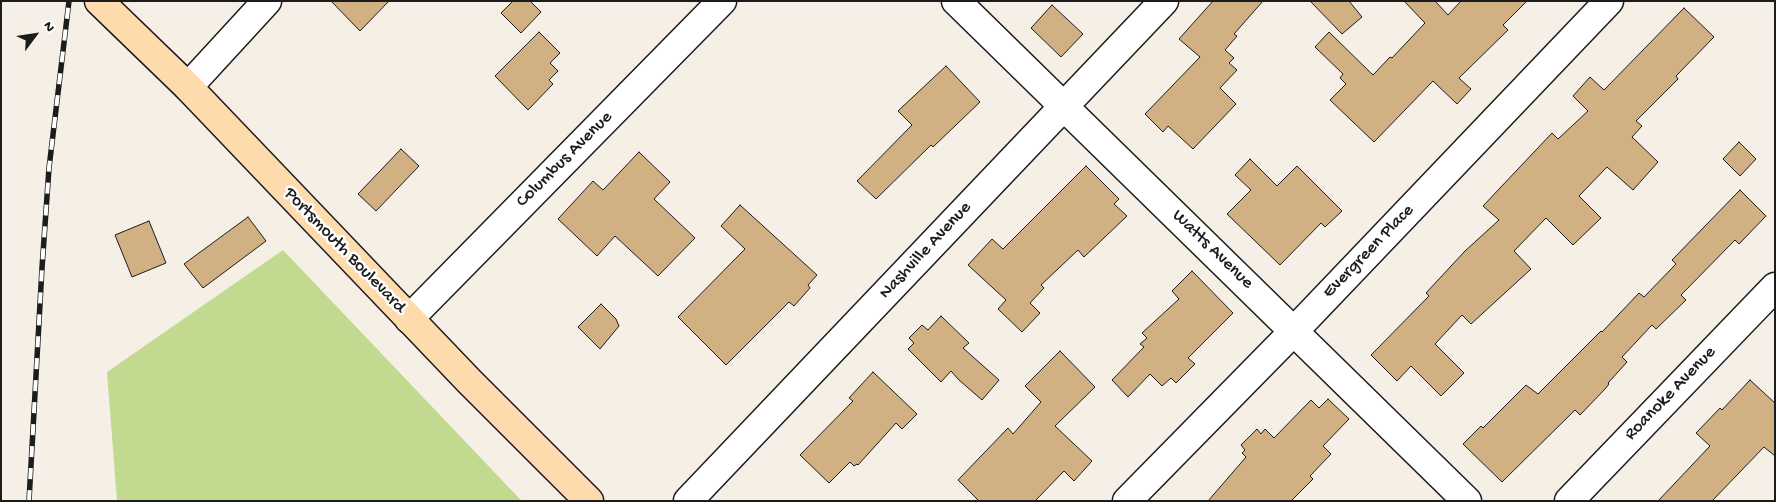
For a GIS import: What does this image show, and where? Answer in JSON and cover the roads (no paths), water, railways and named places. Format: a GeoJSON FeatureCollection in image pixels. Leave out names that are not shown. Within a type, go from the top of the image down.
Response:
{"type":"FeatureCollection","features":[{"type":"Feature","properties":{"kind":"main road","name":"Portsmouth Boulevard"},"geometry":{"type":"LineString","coordinates":[[99,1],[188,88],[409,318],[589,501]]}},
{"type":"Feature","properties":{"kind":"street"},"geometry":{"type":"LineString","coordinates":[[188,88],[267,1]]}},
{"type":"Feature","properties":{"kind":"street","name":"Columbus Avenue"},"geometry":{"type":"LineString","coordinates":[[409,318],[722,1]]}},
{"type":"Feature","properties":{"kind":"street","name":"Watts Avenue"},"geometry":{"type":"LineString","coordinates":[[956,1],[1467,501]]}},
{"type":"Feature","properties":{"kind":"street","name":"Nashville Avenue"},"geometry":{"type":"LineString","coordinates":[[688,501],[1164,1]]}},
{"type":"Feature","properties":{"kind":"street","name":"Evergreen Place"},"geometry":{"type":"LineString","coordinates":[[1126,501],[1294,330],[1609,1]]}},
{"type":"Feature","properties":{"kind":"street","name":"Roanoke Avenue"},"geometry":{"type":"LineString","coordinates":[[1568,501],[1775,287]]}},
{"type":"Feature","properties":{"kind":"railway"},"geometry":{"type":"LineString","coordinates":[[29,501],[49,168],[69,1]]}}]}
